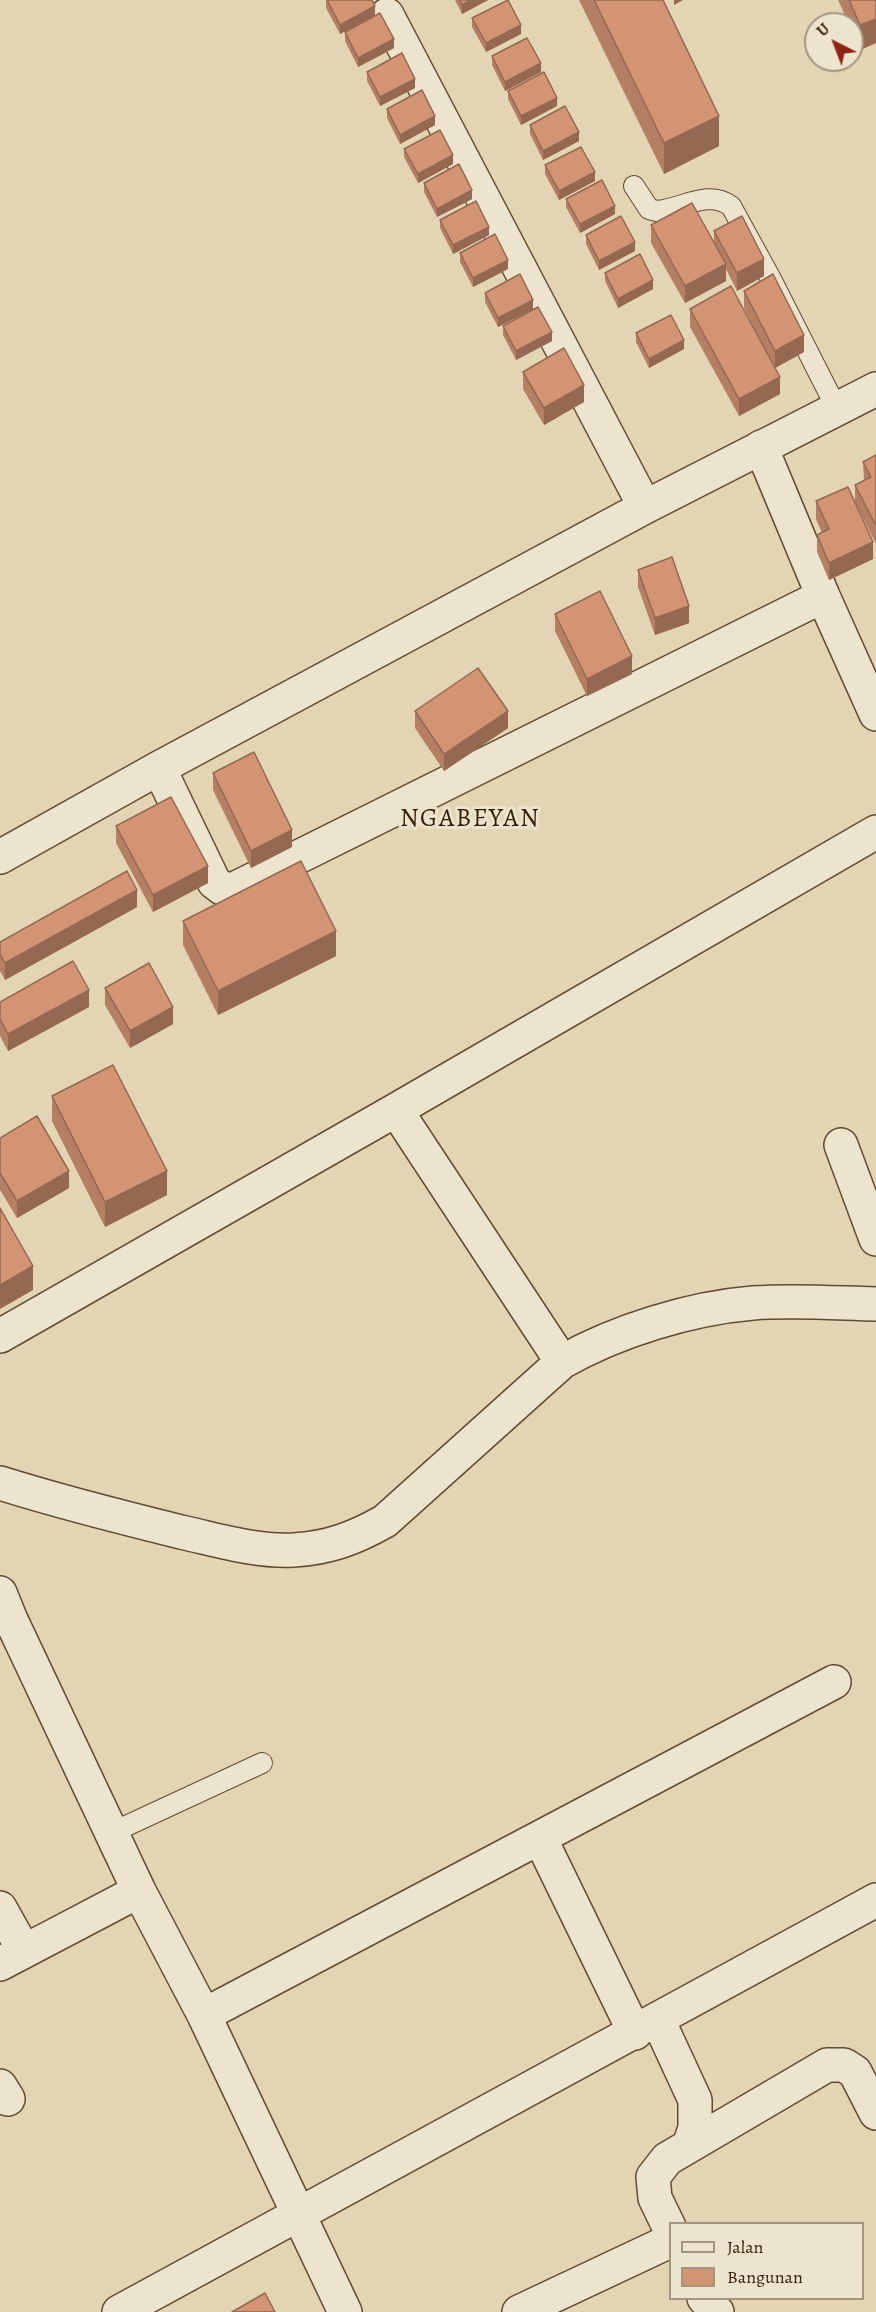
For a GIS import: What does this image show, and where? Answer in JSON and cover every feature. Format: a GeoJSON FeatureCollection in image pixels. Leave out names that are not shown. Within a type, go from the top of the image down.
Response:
{"type":"FeatureCollection","features":[{"type":"Feature","properties":{"kind":"street"},"geometry":{"type":"LineString","coordinates":[[387,15],[645,507]]}},
{"type":"Feature","properties":{"kind":"street"},"geometry":{"type":"LineString","coordinates":[[0,857],[159,768],[645,507],[876,388]]}},
{"type":"Feature","properties":{"kind":"street"},"geometry":{"type":"LineString","coordinates":[[760,447],[823,596],[876,711]]}},
{"type":"Feature","properties":{"kind":"street"},"geometry":{"type":"LineString","coordinates":[[159,768],[214,882],[230,891],[823,596]]}},
{"type":"Feature","properties":{"kind":"street"},"geometry":{"type":"LineString","coordinates":[[0,1336],[876,832]]}},
{"type":"Feature","properties":{"kind":"street"},"geometry":{"type":"LineString","coordinates":[[396,1110],[562,1362]]}},
{"type":"Feature","properties":{"kind":"street"},"geometry":{"type":"LineString","coordinates":[[841,1145],[876,1239]]}},
{"type":"Feature","properties":{"kind":"street"},"geometry":{"type":"LineString","coordinates":[[0,1483],[74,1506],[255,1548],[294,1550],[326,1546],[357,1537],[385,1521],[562,1362],[586,1348],[676,1317],[720,1308],[753,1303],[876,1304]]}},
{"type":"Feature","properties":{"kind":"street"},"geometry":{"type":"LineString","coordinates":[[5,1606],[111,1833],[204,2015],[345,2312]]}},
{"type":"Feature","properties":{"kind":"street"},"geometry":{"type":"LineString","coordinates":[[204,2015],[834,1682]]}},
{"type":"Feature","properties":{"kind":"street"},"geometry":{"type":"LineString","coordinates":[[540,1838],[646,2026],[695,2100],[695,2128],[689,2146]]}},
{"type":"Feature","properties":{"kind":"street"},"geometry":{"type":"LineString","coordinates":[[0,1908],[12,1958],[139,1891]]}},
{"type":"Feature","properties":{"kind":"street"},"geometry":{"type":"LineString","coordinates":[[119,2312],[876,1900]]}},
{"type":"Feature","properties":{"kind":"street"},"geometry":{"type":"LineString","coordinates":[[669,2227],[655,2198],[653,2177],[667,2159],[826,2065],[844,2065],[855,2072],[876,2113]]}},
{"type":"Feature","properties":{"kind":"street"},"geometry":{"type":"LineString","coordinates":[[519,2312],[669,2241]]}},
{"type":"Feature","properties":{"kind":"street"},"geometry":{"type":"LineString","coordinates":[[706,2300],[717,2312]]}},
{"type":"Feature","properties":{"kind":"lane"},"geometry":{"type":"LineString","coordinates":[[634,186],[649,209],[657,212],[709,198],[721,199],[731,206],[837,409]]}},
{"type":"Feature","properties":{"kind":"lane"},"geometry":{"type":"LineString","coordinates":[[111,1833],[262,1763]]}},
{"type":"Feature","properties":{"kind":"building"},"geometry":{"type":"Polygon","coordinates":[[[327,0],[372,0],[375,6],[340,25],[327,0]]]}},
{"type":"Feature","properties":{"kind":"building"},"geometry":{"type":"Polygon","coordinates":[[[460,0],[471,0],[462,5],[460,0]]]}},
{"type":"Feature","properties":{"kind":"building"},"geometry":{"type":"Polygon","coordinates":[[[508,0],[521,25],[486,43],[472,18],[508,0]]]}},
{"type":"Feature","properties":{"kind":"building"},"geometry":{"type":"Polygon","coordinates":[[[594,0],[663,0],[719,116],[664,143],[594,0]]]}},
{"type":"Feature","properties":{"kind":"building"},"geometry":{"type":"Polygon","coordinates":[[[849,0],[876,0],[876,19],[864,24],[864,12],[854,12],[849,0]]]}},
{"type":"Feature","properties":{"kind":"building"},"geometry":{"type":"Polygon","coordinates":[[[380,13],[394,39],[358,58],[345,32],[380,13]]]}},
{"type":"Feature","properties":{"kind":"building"},"geometry":{"type":"Polygon","coordinates":[[[527,38],[541,63],[505,82],[492,56],[527,38]]]}},
{"type":"Feature","properties":{"kind":"building"},"geometry":{"type":"Polygon","coordinates":[[[402,53],[415,79],[380,97],[367,72],[402,53]]]}},
{"type":"Feature","properties":{"kind":"building"},"geometry":{"type":"Polygon","coordinates":[[[544,72],[557,98],[521,116],[508,91],[544,72]]]}},
{"type":"Feature","properties":{"kind":"building"},"geometry":{"type":"Polygon","coordinates":[[[422,90],[435,116],[400,135],[387,109],[422,90]]]}},
{"type":"Feature","properties":{"kind":"building"},"geometry":{"type":"Polygon","coordinates":[[[565,106],[579,132],[543,151],[530,125],[565,106]]]}},
{"type":"Feature","properties":{"kind":"building"},"geometry":{"type":"Polygon","coordinates":[[[440,130],[453,155],[418,174],[404,149],[440,130]]]}},
{"type":"Feature","properties":{"kind":"building"},"geometry":{"type":"Polygon","coordinates":[[[581,147],[595,172],[559,191],[545,165],[581,147]]]}},
{"type":"Feature","properties":{"kind":"building"},"geometry":{"type":"Polygon","coordinates":[[[459,164],[472,190],[437,209],[424,183],[459,164]]]}},
{"type":"Feature","properties":{"kind":"building"},"geometry":{"type":"Polygon","coordinates":[[[602,180],[615,206],[580,224],[566,199],[602,180]]]}},
{"type":"Feature","properties":{"kind":"building"},"geometry":{"type":"Polygon","coordinates":[[[476,201],[489,227],[453,245],[440,220],[476,201]]]}},
{"type":"Feature","properties":{"kind":"building"},"geometry":{"type":"Polygon","coordinates":[[[692,203],[726,264],[685,286],[651,225],[692,203]]]}},
{"type":"Feature","properties":{"kind":"building"},"geometry":{"type":"Polygon","coordinates":[[[621,216],[635,242],[599,261],[586,235],[621,216]]]}},
{"type":"Feature","properties":{"kind":"building"},"geometry":{"type":"Polygon","coordinates":[[[742,216],[764,259],[737,273],[714,231],[742,216]]]}},
{"type":"Feature","properties":{"kind":"building"},"geometry":{"type":"Polygon","coordinates":[[[495,234],[508,260],[473,278],[460,253],[495,234]]]}},
{"type":"Feature","properties":{"kind":"building"},"geometry":{"type":"Polygon","coordinates":[[[640,254],[653,280],[618,299],[605,273],[640,254]]]}},
{"type":"Feature","properties":{"kind":"building"},"geometry":{"type":"Polygon","coordinates":[[[520,274],[533,300],[498,318],[485,293],[520,274]]]}},
{"type":"Feature","properties":{"kind":"building"},"geometry":{"type":"Polygon","coordinates":[[[773,274],[804,335],[775,351],[744,291],[773,274]]]}},
{"type":"Feature","properties":{"kind":"building"},"geometry":{"type":"Polygon","coordinates":[[[731,286],[780,377],[739,399],[690,309],[731,286]]]}},
{"type":"Feature","properties":{"kind":"building"},"geometry":{"type":"Polygon","coordinates":[[[538,307],[552,332],[516,351],[503,326],[538,307]]]}},
{"type":"Feature","properties":{"kind":"building"},"geometry":{"type":"Polygon","coordinates":[[[671,315],[684,340],[649,359],[636,333],[671,315]]]}},
{"type":"Feature","properties":{"kind":"building"},"geometry":{"type":"Polygon","coordinates":[[[564,348],[584,385],[544,408],[523,372],[564,348]]]}},
{"type":"Feature","properties":{"kind":"building"},"geometry":{"type":"Polygon","coordinates":[[[876,455],[876,526],[855,485],[871,477],[863,462],[876,455]]]}},
{"type":"Feature","properties":{"kind":"building"},"geometry":{"type":"Polygon","coordinates":[[[848,487],[873,542],[829,563],[817,535],[829,529],[816,501],[848,487]]]}},
{"type":"Feature","properties":{"kind":"building"},"geometry":{"type":"Polygon","coordinates":[[[672,557],[689,606],[655,618],[638,570],[672,557]]]}},
{"type":"Feature","properties":{"kind":"building"},"geometry":{"type":"Polygon","coordinates":[[[600,591],[632,656],[587,679],[555,614],[600,591]]]}},
{"type":"Feature","properties":{"kind":"building"},"geometry":{"type":"Polygon","coordinates":[[[478,668],[508,711],[444,754],[415,711],[478,668]]]}},
{"type":"Feature","properties":{"kind":"building"},"geometry":{"type":"Polygon","coordinates":[[[254,752],[292,830],[251,851],[213,773],[254,752]]]}},
{"type":"Feature","properties":{"kind":"building"},"geometry":{"type":"Polygon","coordinates":[[[171,797],[208,866],[153,895],[116,826],[171,797]]]}},
{"type":"Feature","properties":{"kind":"building"},"geometry":{"type":"Polygon","coordinates":[[[301,861],[336,931],[218,991],[183,921],[301,861]]]}},
{"type":"Feature","properties":{"kind":"building"},"geometry":{"type":"Polygon","coordinates":[[[127,871],[137,890],[5,963],[0,954],[0,942],[127,871]]]}},
{"type":"Feature","properties":{"kind":"building"},"geometry":{"type":"Polygon","coordinates":[[[73,961],[89,990],[8,1034],[0,1019],[0,1002],[73,961]]]}},
{"type":"Feature","properties":{"kind":"building"},"geometry":{"type":"Polygon","coordinates":[[[149,963],[173,1007],[130,1031],[105,988],[149,963]]]}},
{"type":"Feature","properties":{"kind":"building"},"geometry":{"type":"Polygon","coordinates":[[[113,1065],[167,1171],[105,1202],[52,1096],[113,1065]]]}},
{"type":"Feature","properties":{"kind":"building"},"geometry":{"type":"Polygon","coordinates":[[[37,1116],[69,1171],[17,1201],[0,1173],[0,1138],[37,1116]]]}},
{"type":"Feature","properties":{"kind":"building"},"geometry":{"type":"Polygon","coordinates":[[[0,1208],[33,1266],[0,1285],[0,1208]]]}},
{"type":"Feature","properties":{"kind":"building"},"geometry":{"type":"Polygon","coordinates":[[[265,2293],[275,2312],[232,2312],[265,2293]]]}},
{"type":"Feature","properties":{"kind":"district","name":"NGABEYAN"},"geometry":{"type":"Point","coordinates":[470,820]}}]}
